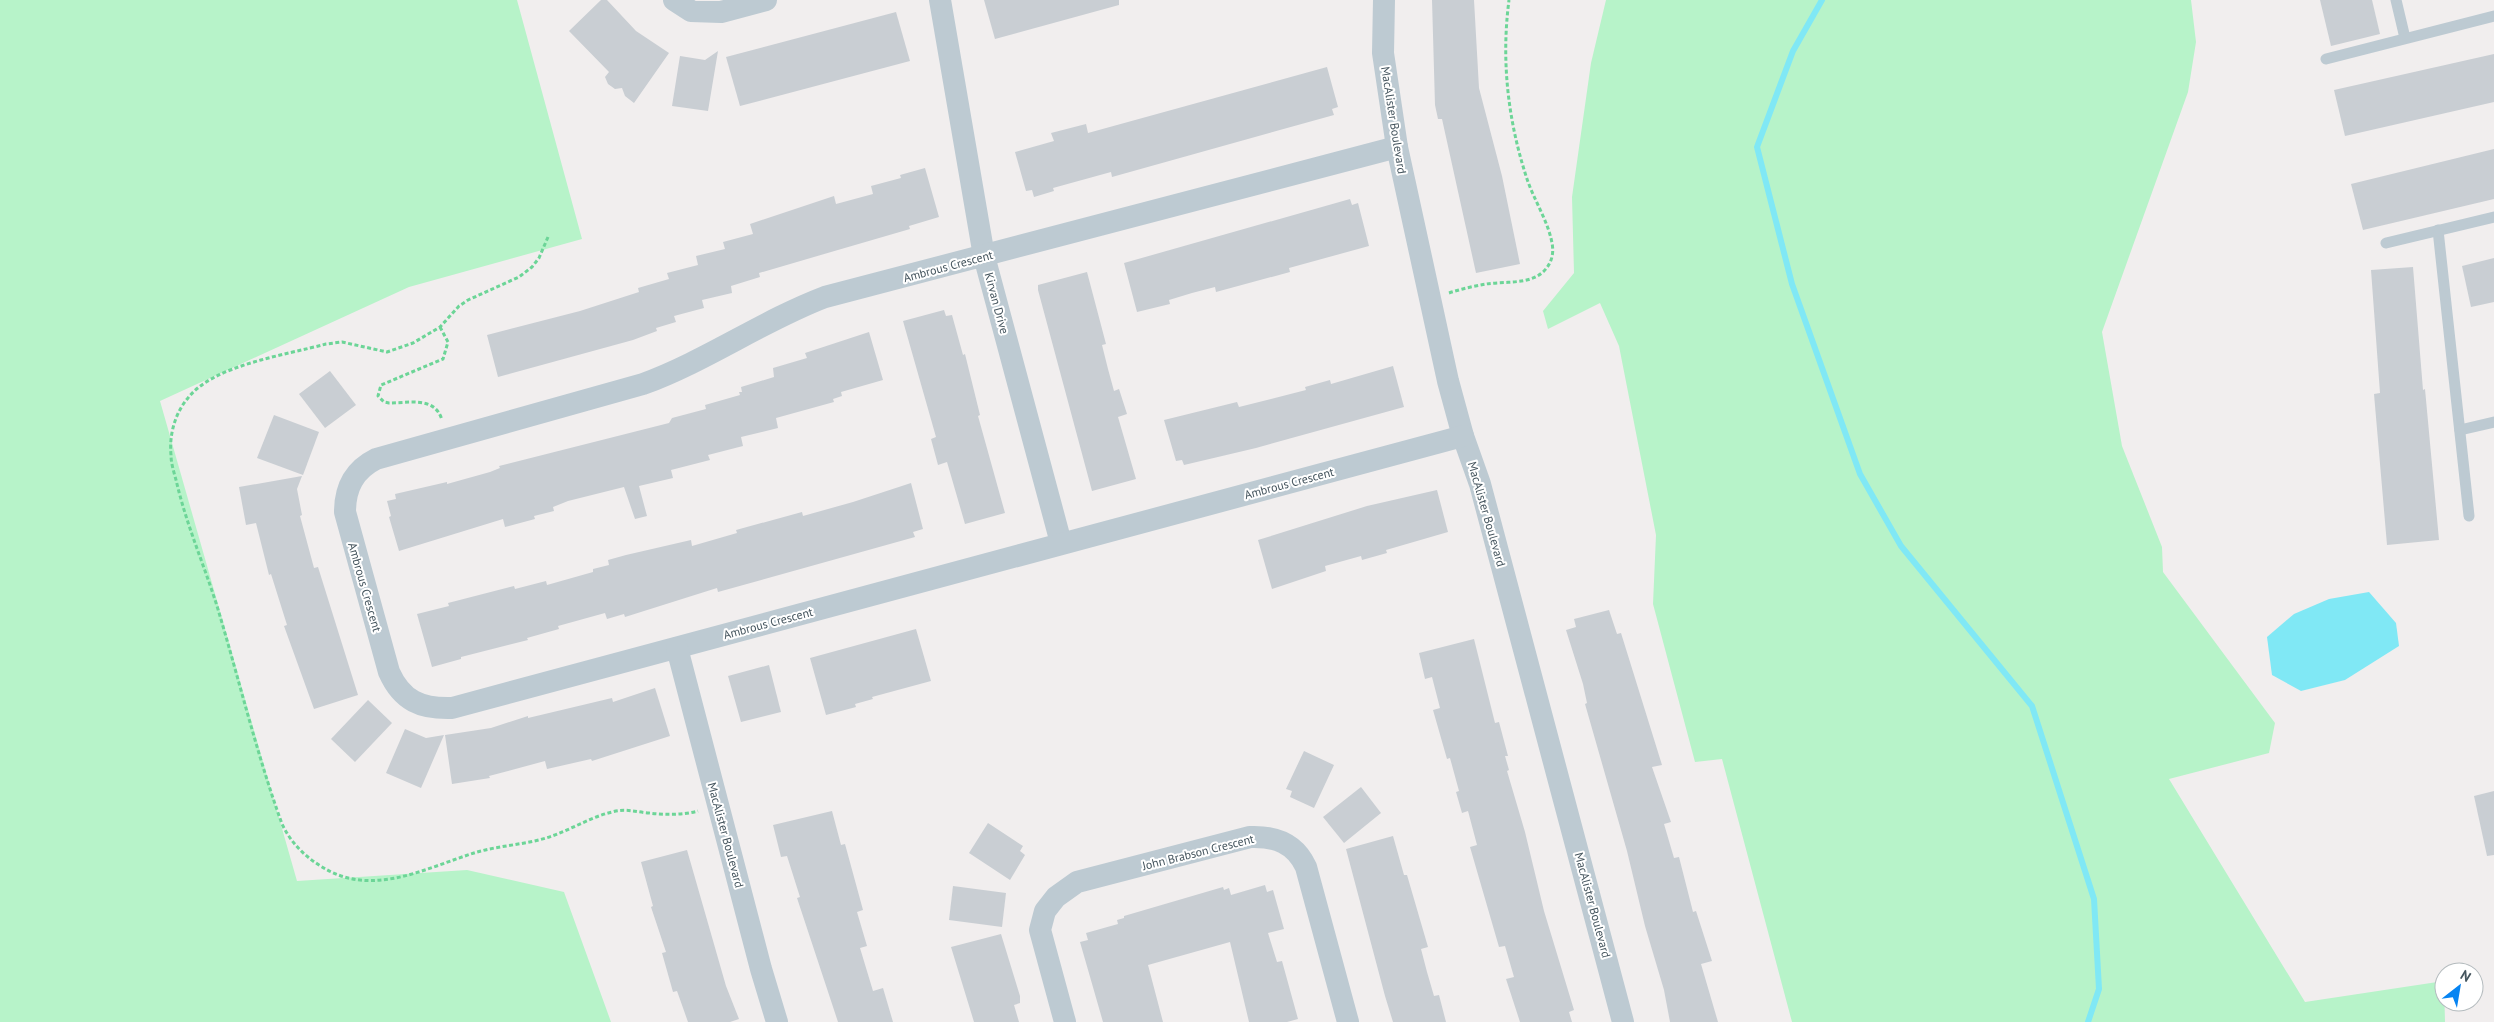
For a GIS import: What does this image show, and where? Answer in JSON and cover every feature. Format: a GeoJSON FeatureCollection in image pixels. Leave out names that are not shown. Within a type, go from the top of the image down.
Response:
{"type":"FeatureCollection","features":[{"type":"Feature","properties":{"kind":"street"},"geometry":{"type":"LineString","coordinates":[[674,0],[691,11],[711,12],[721,12],[766,0]]}},
{"type":"Feature","properties":{"kind":"street","name":"Kirvan Drive"},"geometry":{"type":"LineString","coordinates":[[940,0],[984,256],[1061,543]]}},
{"type":"Feature","properties":{"kind":"street","name":"MacAlister Boulevard"},"geometry":{"type":"LineString","coordinates":[[1384,0],[1383,53],[1397,147],[1429,298],[1463,436],[1480,484],[1623,1022]]}},
{"type":"Feature","properties":{"kind":"street","name":"Ambrous Crescent"},"geometry":{"type":"LineString","coordinates":[[1397,147],[825,297],[788,311],[675,372],[643,384],[376,459],[363,465],[355,474],[345,498],[345,512],[389,672],[396,686],[405,696],[432,709],[452,708],[1463,436]]}},
{"type":"Feature","properties":{"kind":"street","name":"MacAlister Boulevard"},"geometry":{"type":"LineString","coordinates":[[677,648],[760,969],[777,1022]]}},
{"type":"Feature","properties":{"kind":"street","name":"John Brabson Crescent"},"geometry":{"type":"LineString","coordinates":[[1065,1022],[1040,930],[1045,912],[1056,897],[1077,882],[1250,837],[1267,837],[1290,846],[1301,856],[1306,867],[1348,1022]]}},
{"type":"Feature","properties":{"kind":"lane"},"geometry":{"type":"LineString","coordinates":[[2396,0],[2405,38]]}},
{"type":"Feature","properties":{"kind":"lane"},"geometry":{"type":"LineString","coordinates":[[2326,59],[2494,16]]}},
{"type":"Feature","properties":{"kind":"lane"},"geometry":{"type":"LineString","coordinates":[[2386,243],[2494,217]]}},
{"type":"Feature","properties":{"kind":"lane"},"geometry":{"type":"LineString","coordinates":[[2438,230],[2469,516]]}},
{"type":"Feature","properties":{"kind":"lane"},"geometry":{"type":"LineString","coordinates":[[2460,430],[2494,422]]}},
{"type":"Feature","properties":{"kind":"path"},"geometry":{"type":"LineString","coordinates":[[1429,298],[1486,284],[1531,279],[1549,266],[1553,255],[1552,242],[1534,198],[1516,143],[1510,109],[1505,56],[1509,0]]}},
{"type":"Feature","properties":{"kind":"path"},"geometry":{"type":"LineString","coordinates":[[548,237],[539,258],[532,267],[519,277],[464,303],[440,327],[394,350],[387,352],[342,342],[326,344],[210,378],[192,393],[179,413],[174,426],[170,456],[188,527],[217,606],[271,794],[289,838],[325,870],[351,880],[367,882],[416,874],[479,851],[551,836],[623,809],[670,814],[718,806]]}},
{"type":"Feature","properties":{"kind":"path"},"geometry":{"type":"LineString","coordinates":[[440,327],[448,342],[443,359],[381,385],[378,396],[384,402],[428,403],[434,406],[439,411],[446,438]]}},
{"type":"Feature","properties":{"kind":"green space"},"geometry":{"type":"Polygon","coordinates":[[[0,0],[517,0],[582,239],[409,287],[160,401],[297,881],[467,870],[564,892],[611,1022],[0,1022],[0,0]]]}},
{"type":"Feature","properties":{"kind":"green space"},"geometry":{"type":"Polygon","coordinates":[[[1606,0],[2191,0],[2196,42],[2188,92],[2102,332],[2122,446],[2162,547],[2163,572],[2275,723],[2269,753],[2169,779],[2305,1002],[2434,983],[2434,1012],[2445,1012],[2445,1022],[1792,1022],[1722,759],[1695,762],[1653,604],[1656,535],[1619,346],[1600,303],[1548,329],[1543,311],[1574,273],[1572,197],[1591,63],[1606,0]]]}},
{"type":"Feature","properties":{"kind":"water"},"geometry":{"type":"Polygon","coordinates":[[[2369,592],[2396,623],[2399,646],[2345,680],[2301,691],[2272,675],[2267,637],[2294,614],[2329,599],[2369,592]]]}},
{"type":"Feature","properties":{"kind":"building"},"geometry":{"type":"Polygon","coordinates":[[[601,0],[607,0],[636,31],[669,53],[634,103],[625,96],[622,88],[615,89],[608,84],[605,77],[609,72],[569,31],[601,0]]]}},
{"type":"Feature","properties":{"kind":"building"},"geometry":{"type":"Polygon","coordinates":[[[984,0],[1119,0],[1119,5],[995,39],[984,0]]]}},
{"type":"Feature","properties":{"kind":"building"},"geometry":{"type":"Polygon","coordinates":[[[1432,0],[1474,0],[1479,88],[1502,176],[1520,264],[1476,273],[1442,119],[1438,119],[1435,105],[1432,0]]]}},
{"type":"Feature","properties":{"kind":"building"},"geometry":{"type":"Polygon","coordinates":[[[2320,0],[2372,0],[2380,34],[2331,46],[2320,0]]]}},
{"type":"Feature","properties":{"kind":"building"},"geometry":{"type":"Polygon","coordinates":[[[896,12],[910,61],[740,106],[726,57],[896,12]]]}},
{"type":"Feature","properties":{"kind":"building"},"geometry":{"type":"Polygon","coordinates":[[[718,51],[708,111],[672,106],[680,56],[705,60],[718,51]]]}},
{"type":"Feature","properties":{"kind":"building"},"geometry":{"type":"Polygon","coordinates":[[[2494,54],[2494,102],[2345,136],[2334,90],[2494,54]]]}},
{"type":"Feature","properties":{"kind":"building"},"geometry":{"type":"Polygon","coordinates":[[[1327,67],[1338,107],[1332,109],[1334,115],[1112,177],[1111,172],[1053,188],[1054,191],[1034,197],[1032,190],[1026,191],[1015,152],[1054,141],[1051,133],[1086,124],[1088,133],[1327,67]]]}},
{"type":"Feature","properties":{"kind":"building"},"geometry":{"type":"Polygon","coordinates":[[[2494,149],[2494,199],[2363,230],[2351,184],[2494,149]]]}},
{"type":"Feature","properties":{"kind":"building"},"geometry":{"type":"Polygon","coordinates":[[[925,168],[939,217],[909,226],[910,229],[759,273],[760,277],[731,286],[732,293],[702,300],[704,308],[674,316],[676,322],[656,328],[657,331],[633,340],[498,377],[487,335],[580,311],[639,292],[638,288],[669,279],[667,273],[698,265],[696,256],[725,249],[723,242],[753,234],[750,224],[834,196],[836,204],[873,194],[871,186],[901,178],[900,175],[925,168]]]}},
{"type":"Feature","properties":{"kind":"building"},"geometry":{"type":"Polygon","coordinates":[[[1350,199],[1352,205],[1358,203],[1369,246],[1289,268],[1290,272],[1216,292],[1215,287],[1192,293],[1169,300],[1170,304],[1137,312],[1124,263],[1350,199]]]}},
{"type":"Feature","properties":{"kind":"building"},"geometry":{"type":"Polygon","coordinates":[[[2494,258],[2494,302],[2471,307],[2462,266],[2494,258]]]}},
{"type":"Feature","properties":{"kind":"building"},"geometry":{"type":"Polygon","coordinates":[[[2413,267],[2423,390],[2425,389],[2439,540],[2387,545],[2374,394],[2380,393],[2371,270],[2413,267]]]}},
{"type":"Feature","properties":{"kind":"building"},"geometry":{"type":"Polygon","coordinates":[[[1087,272],[1106,344],[1102,345],[1114,391],[1119,389],[1127,414],[1118,417],[1136,479],[1092,491],[1038,290],[1038,285],[1087,272]]]}},
{"type":"Feature","properties":{"kind":"building"},"geometry":{"type":"Polygon","coordinates":[[[944,310],[946,316],[952,315],[963,355],[965,354],[980,415],[978,416],[1005,513],[965,524],[947,462],[938,465],[931,439],[936,437],[903,321],[944,310]]]}},
{"type":"Feature","properties":{"kind":"building"},"geometry":{"type":"Polygon","coordinates":[[[869,332],[883,380],[841,392],[842,396],[833,399],[834,402],[776,418],[778,428],[741,437],[743,446],[708,455],[710,460],[671,470],[673,478],[639,486],[647,516],[635,519],[624,487],[568,501],[553,507],[554,511],[534,516],[535,519],[505,527],[503,519],[399,551],[389,517],[391,516],[387,501],[396,499],[395,494],[447,482],[447,484],[490,472],[500,468],[499,466],[669,423],[672,418],[706,409],[705,405],[740,395],[739,392],[742,392],[741,387],[774,377],[773,368],[807,358],[805,353],[869,332]]]}},
{"type":"Feature","properties":{"kind":"building"},"geometry":{"type":"Polygon","coordinates":[[[1393,366],[1404,407],[1256,448],[1184,465],[1182,460],[1176,461],[1164,420],[1237,402],[1239,407],[1306,390],[1305,387],[1330,380],[1331,384],[1393,366]]]}},
{"type":"Feature","properties":{"kind":"building"},"geometry":{"type":"Polygon","coordinates":[[[330,371],[356,405],[325,428],[299,394],[330,371]]]}},
{"type":"Feature","properties":{"kind":"building"},"geometry":{"type":"Polygon","coordinates":[[[274,415],[319,432],[303,475],[257,458],[274,415]]]}},
{"type":"Feature","properties":{"kind":"building"},"geometry":{"type":"Polygon","coordinates":[[[302,476],[297,489],[302,515],[300,516],[314,568],[318,567],[358,695],[314,709],[284,626],[287,625],[271,574],[269,575],[256,523],[246,525],[239,487],[302,476]]]}},
{"type":"Feature","properties":{"kind":"building"},"geometry":{"type":"Polygon","coordinates":[[[911,483],[923,529],[913,532],[915,537],[718,592],[717,588],[625,617],[624,614],[607,619],[605,613],[558,626],[559,629],[527,638],[528,640],[461,657],[461,659],[432,667],[417,614],[449,606],[448,603],[514,586],[515,589],[546,581],[547,585],[593,572],[593,569],[609,565],[608,560],[691,540],[692,546],[737,533],[736,530],[802,512],[803,516],[911,483]]]}},
{"type":"Feature","properties":{"kind":"building"},"geometry":{"type":"Polygon","coordinates":[[[1437,490],[1448,532],[1386,550],[1387,553],[1362,560],[1361,556],[1325,566],[1326,571],[1272,589],[1258,540],[1367,506],[1437,490]]]}},
{"type":"Feature","properties":{"kind":"building"},"geometry":{"type":"Polygon","coordinates":[[[1609,610],[1617,634],[1621,633],[1662,765],[1652,767],[1671,822],[1664,824],[1674,858],[1679,857],[1693,912],[1696,911],[1712,961],[1701,964],[1718,1022],[1670,1022],[1664,990],[1645,926],[1627,851],[1585,704],[1587,703],[1583,684],[1566,630],[1576,627],[1574,619],[1609,610]]]}},
{"type":"Feature","properties":{"kind":"building"},"geometry":{"type":"Polygon","coordinates":[[[916,629],[931,681],[872,697],[873,699],[855,704],[856,707],[826,715],[810,658],[916,629]]]}},
{"type":"Feature","properties":{"kind":"building"},"geometry":{"type":"Polygon","coordinates":[[[1474,639],[1495,723],[1499,722],[1508,756],[1505,756],[1509,770],[1507,771],[1525,832],[1544,911],[1574,1010],[1569,1012],[1572,1022],[1520,1022],[1506,979],[1514,977],[1505,946],[1499,947],[1470,847],[1477,845],[1468,811],[1462,813],[1456,792],[1459,791],[1450,758],[1447,759],[1433,710],[1440,708],[1432,677],[1425,679],[1419,653],[1474,639]]]}},
{"type":"Feature","properties":{"kind":"building"},"geometry":{"type":"Polygon","coordinates":[[[769,665],[781,712],[741,722],[728,676],[769,665]]]}},
{"type":"Feature","properties":{"kind":"building"},"geometry":{"type":"Polygon","coordinates":[[[655,688],[670,736],[592,761],[591,759],[547,769],[545,761],[489,776],[490,778],[452,784],[445,735],[491,728],[528,716],[528,718],[612,698],[613,702],[655,688]]]}},
{"type":"Feature","properties":{"kind":"building"},"geometry":{"type":"Polygon","coordinates":[[[368,700],[392,723],[355,762],[331,739],[368,700]]]}},
{"type":"Feature","properties":{"kind":"building"},"geometry":{"type":"Polygon","coordinates":[[[405,729],[426,738],[444,735],[421,788],[386,773],[405,729]]]}},
{"type":"Feature","properties":{"kind":"building"},"geometry":{"type":"Polygon","coordinates":[[[1304,751],[1334,765],[1314,808],[1290,797],[1292,791],[1286,789],[1304,751]]]}},
{"type":"Feature","properties":{"kind":"building"},"geometry":{"type":"Polygon","coordinates":[[[1361,787],[1381,813],[1344,843],[1323,817],[1361,787]]]}},
{"type":"Feature","properties":{"kind":"building"},"geometry":{"type":"Polygon","coordinates":[[[2494,791],[2494,855],[2487,856],[2474,796],[2494,791]]]}},
{"type":"Feature","properties":{"kind":"building"},"geometry":{"type":"Polygon","coordinates":[[[832,811],[841,845],[845,844],[863,910],[857,912],[867,946],[860,948],[873,991],[883,988],[893,1022],[838,1022],[797,898],[800,897],[787,856],[781,857],[773,825],[832,811]]]}},
{"type":"Feature","properties":{"kind":"building"},"geometry":{"type":"Polygon","coordinates":[[[988,823],[1023,846],[1020,851],[1025,855],[1010,880],[969,853],[988,823]]]}},
{"type":"Feature","properties":{"kind":"building"},"geometry":{"type":"Polygon","coordinates":[[[1393,836],[1404,875],[1407,875],[1428,947],[1421,949],[1427,972],[1434,996],[1439,995],[1446,1022],[1393,1022],[1385,996],[1346,849],[1393,836]]]}},
{"type":"Feature","properties":{"kind":"building"},"geometry":{"type":"Polygon","coordinates":[[[687,850],[726,986],[739,1019],[730,1022],[688,1022],[677,991],[673,992],[662,953],[666,952],[651,907],[653,906],[641,862],[687,850]]]}},
{"type":"Feature","properties":{"kind":"building"},"geometry":{"type":"Polygon","coordinates":[[[1265,885],[1267,892],[1273,890],[1284,929],[1268,933],[1277,962],[1282,961],[1298,1019],[1287,1022],[1249,1022],[1230,942],[1148,965],[1163,1022],[1103,1022],[1080,942],[1088,940],[1086,933],[1118,924],[1117,920],[1124,918],[1124,916],[1223,887],[1224,890],[1229,888],[1231,895],[1265,885]]]}},
{"type":"Feature","properties":{"kind":"building"},"geometry":{"type":"Polygon","coordinates":[[[953,886],[1006,893],[1002,927],[949,920],[953,886]]]}},
{"type":"Feature","properties":{"kind":"building"},"geometry":{"type":"Polygon","coordinates":[[[1001,934],[1020,996],[1020,1003],[1014,1005],[1019,1022],[974,1022],[951,947],[1001,934]]]}},
{"type":"Feature","properties":{"kind":"waterway"},"geometry":{"type":"LineString","coordinates":[[1822,0],[1793,51],[1757,147],[1792,284],[1860,474],[1901,546],[2032,706],[2094,899],[2099,989],[2088,1022]]}}]}
